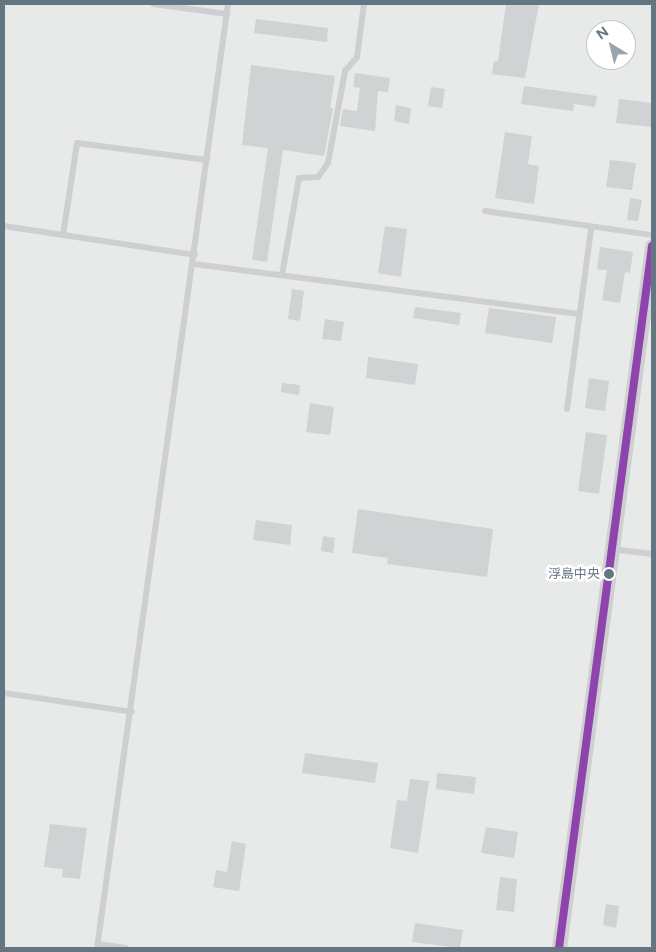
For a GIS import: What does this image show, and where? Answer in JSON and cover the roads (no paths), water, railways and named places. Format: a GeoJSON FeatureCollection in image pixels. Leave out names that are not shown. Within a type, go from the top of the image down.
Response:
{"type":"FeatureCollection","features":[{"type":"Feature","properties":{"kind":"street"},"geometry":{"type":"LineString","coordinates":[[559,948],[652,246]]}},
{"type":"Feature","properties":{"kind":"lane"},"geometry":{"type":"LineString","coordinates":[[153,4],[227,14]]}},
{"type":"Feature","properties":{"kind":"lane"},"geometry":{"type":"LineString","coordinates":[[126,948],[98,946],[194,264],[228,4]]}},
{"type":"Feature","properties":{"kind":"lane"},"geometry":{"type":"LineString","coordinates":[[282,275],[299,178],[318,177],[328,163],[345,71],[357,57],[364,4]]}},
{"type":"Feature","properties":{"kind":"lane"},"geometry":{"type":"LineString","coordinates":[[63,235],[77,143],[207,160]]}},
{"type":"Feature","properties":{"kind":"lane"},"geometry":{"type":"LineString","coordinates":[[485,211],[591,228],[652,235]]}},
{"type":"Feature","properties":{"kind":"lane"},"geometry":{"type":"LineString","coordinates":[[4,226],[195,255]]}},
{"type":"Feature","properties":{"kind":"lane"},"geometry":{"type":"LineString","coordinates":[[567,409],[591,228]]}},
{"type":"Feature","properties":{"kind":"lane"},"geometry":{"type":"LineString","coordinates":[[194,264],[579,314]]}},
{"type":"Feature","properties":{"kind":"lane"},"geometry":{"type":"LineString","coordinates":[[612,549],[652,554]]}},
{"type":"Feature","properties":{"kind":"lane"},"geometry":{"type":"LineString","coordinates":[[4,693],[132,712]]}},
{"type":"Feature","properties":{"kind":"place","name":"浮島中央"},"geometry":{"type":"Point","coordinates":[609,574]}}]}
